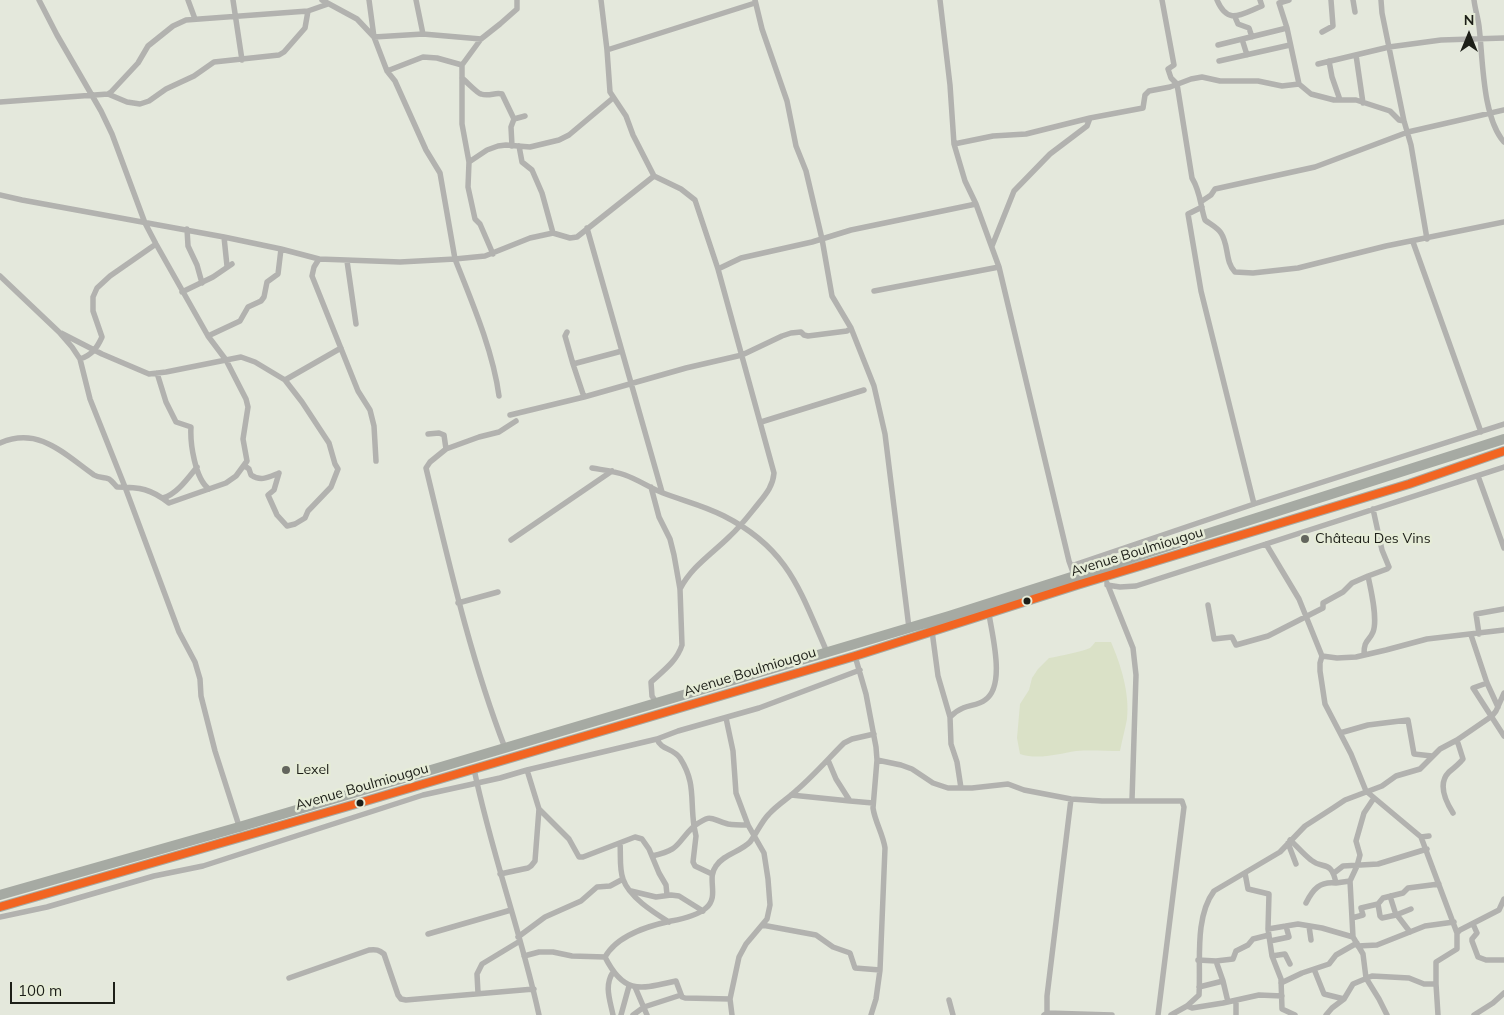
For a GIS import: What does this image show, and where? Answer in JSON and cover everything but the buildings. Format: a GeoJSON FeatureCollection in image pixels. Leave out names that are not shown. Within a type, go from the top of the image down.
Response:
{"type":"FeatureCollection","features":[{"type":"Feature","properties":{"kind":"highway","name":"Avenue Boulmiougou"},"geometry":{"type":"LineString","coordinates":[[0,907],[505,748],[909,628],[1504,439]]}},
{"type":"Feature","properties":{"kind":"highway","name":"Avenue Boulmiougou"},"geometry":{"type":"LineString","coordinates":[[0,895],[474,769],[855,656],[989,614],[1074,576],[1106,581],[1409,484],[1504,451]]}},
{"type":"Feature","properties":{"kind":"street"},"geometry":{"type":"LineString","coordinates":[[0,443],[18,438],[42,440],[72,458],[97,477],[109,479],[118,487],[144,489],[170,503],[226,483],[236,476],[247,461],[244,439],[248,406],[246,399],[226,360],[208,336],[156,244],[145,222],[112,134],[40,0]]}},
{"type":"Feature","properties":{"kind":"street"},"geometry":{"type":"LineString","coordinates":[[188,0],[194,18]]}},
{"type":"Feature","properties":{"kind":"street"},"geometry":{"type":"LineString","coordinates":[[233,0],[242,60]]}},
{"type":"Feature","properties":{"kind":"street"},"geometry":{"type":"LineString","coordinates":[[369,0],[374,37],[387,71],[395,81],[426,150],[440,173],[455,259],[472,300],[497,379],[499,396]]}},
{"type":"Feature","properties":{"kind":"street"},"geometry":{"type":"LineString","coordinates":[[416,0],[423,34]]}},
{"type":"Feature","properties":{"kind":"street"},"geometry":{"type":"LineString","coordinates":[[493,254],[476,219],[468,186],[469,162],[462,124],[462,65],[481,39],[517,9],[518,0]]}},
{"type":"Feature","properties":{"kind":"street"},"geometry":{"type":"LineString","coordinates":[[601,0],[607,50],[608,84],[613,98],[626,116],[632,135],[654,176],[681,189],[695,200],[718,269],[773,463],[774,481],[769,490],[740,526],[686,578],[680,589]]}},
{"type":"Feature","properties":{"kind":"street"},"geometry":{"type":"LineString","coordinates":[[940,0],[950,85],[954,144],[965,182],[976,204],[999,267],[1074,576],[1254,504],[1504,424]]}},
{"type":"Feature","properties":{"kind":"street"},"geometry":{"type":"LineString","coordinates":[[1162,0],[1174,65],[1168,69],[1177,84],[1192,178],[1202,204],[1205,220],[1223,235],[1230,262],[1235,272],[1283,270],[1386,246],[1503,224]]}},
{"type":"Feature","properties":{"kind":"street"},"geometry":{"type":"LineString","coordinates":[[1217,0],[1226,15],[1235,17],[1262,6],[1260,0]]}},
{"type":"Feature","properties":{"kind":"street"},"geometry":{"type":"LineString","coordinates":[[1289,0],[1279,3],[1287,28],[1299,84],[1311,94],[1363,103],[1390,111],[1399,120],[1404,120]]}},
{"type":"Feature","properties":{"kind":"street"},"geometry":{"type":"LineString","coordinates":[[1322,32],[1333,26],[1332,0]]}},
{"type":"Feature","properties":{"kind":"street"},"geometry":{"type":"LineString","coordinates":[[1353,0],[1355,12]]}},
{"type":"Feature","properties":{"kind":"street"},"geometry":{"type":"LineString","coordinates":[[1381,0],[1389,47],[1408,132],[1427,239]]}},
{"type":"Feature","properties":{"kind":"street"},"geometry":{"type":"LineString","coordinates":[[1474,0],[1490,112],[1499,137],[1504,142]]}},
{"type":"Feature","properties":{"kind":"street"},"geometry":{"type":"LineString","coordinates":[[607,50],[755,1],[762,29],[787,101],[796,146],[806,171],[822,239],[832,296],[851,328],[874,386],[885,434],[909,628]]}},
{"type":"Feature","properties":{"kind":"street"},"geometry":{"type":"LineString","coordinates":[[108,94],[138,63],[148,46],[174,26],[194,18],[235,17],[308,11],[325,2],[357,19],[374,37]]}},
{"type":"Feature","properties":{"kind":"street"},"geometry":{"type":"LineString","coordinates":[[0,102],[108,94],[128,102],[140,104],[194,76],[214,62],[242,60],[284,52],[305,28],[308,11]]}},
{"type":"Feature","properties":{"kind":"street"},"geometry":{"type":"LineString","coordinates":[[1235,17],[1238,24],[1249,28],[1252,36]]}},
{"type":"Feature","properties":{"kind":"street"},"geometry":{"type":"LineString","coordinates":[[1218,46],[1287,28]]}},
{"type":"Feature","properties":{"kind":"street"},"geometry":{"type":"LineString","coordinates":[[374,37],[423,34],[481,39]]}},
{"type":"Feature","properties":{"kind":"street"},"geometry":{"type":"LineString","coordinates":[[1318,64],[1389,47],[1441,40],[1504,38]]}},
{"type":"Feature","properties":{"kind":"street"},"geometry":{"type":"LineString","coordinates":[[1242,39],[1247,55]]}},
{"type":"Feature","properties":{"kind":"street"},"geometry":{"type":"LineString","coordinates":[[1219,61],[1290,45]]}},
{"type":"Feature","properties":{"kind":"street"},"geometry":{"type":"LineString","coordinates":[[1356,55],[1363,103]]}},
{"type":"Feature","properties":{"kind":"street"},"geometry":{"type":"LineString","coordinates":[[387,71],[423,57],[437,58],[462,65]]}},
{"type":"Feature","properties":{"kind":"street"},"geometry":{"type":"LineString","coordinates":[[1329,61],[1340,100]]}},
{"type":"Feature","properties":{"kind":"street"},"geometry":{"type":"LineString","coordinates":[[954,144],[994,136],[1026,134],[1090,118],[1143,108],[1145,95],[1149,91],[1170,88],[1177,84],[1202,77],[1220,81],[1258,81],[1282,86],[1299,84]]}},
{"type":"Feature","properties":{"kind":"street"},"geometry":{"type":"LineString","coordinates":[[462,78],[480,94],[502,94],[514,119],[511,127],[515,146],[522,162],[532,170],[542,193],[553,233]]}},
{"type":"Feature","properties":{"kind":"street"},"geometry":{"type":"LineString","coordinates":[[469,162],[498,146],[530,146],[559,140],[569,135],[613,98]]}},
{"type":"Feature","properties":{"kind":"street"},"geometry":{"type":"LineString","coordinates":[[1254,504],[1201,291],[1188,214],[1202,204],[1215,189],[1221,187],[1236,186],[1315,167],[1408,132],[1504,110]]}},
{"type":"Feature","properties":{"kind":"street"},"geometry":{"type":"LineString","coordinates":[[514,119],[525,116]]}},
{"type":"Feature","properties":{"kind":"street"},"geometry":{"type":"LineString","coordinates":[[992,246],[1014,191],[1050,154],[1087,126],[1090,118]]}},
{"type":"Feature","properties":{"kind":"street"},"geometry":{"type":"LineString","coordinates":[[0,195],[224,237],[318,259],[400,262],[455,259],[493,254],[518,242],[553,233],[570,238],[577,237],[654,176]]}},
{"type":"Feature","properties":{"kind":"street"},"geometry":{"type":"LineString","coordinates":[[718,269],[741,258],[822,239],[865,226],[976,204]]}},
{"type":"Feature","properties":{"kind":"street"},"geometry":{"type":"LineString","coordinates":[[587,228],[662,492]]}},
{"type":"Feature","properties":{"kind":"street"},"geometry":{"type":"LineString","coordinates":[[187,230],[188,246],[197,265],[202,283]]}},
{"type":"Feature","properties":{"kind":"street"},"geometry":{"type":"LineString","coordinates":[[182,292],[202,283],[229,265],[224,237]]}},
{"type":"Feature","properties":{"kind":"street"},"geometry":{"type":"LineString","coordinates":[[1413,242],[1481,432]]}},
{"type":"Feature","properties":{"kind":"street"},"geometry":{"type":"LineString","coordinates":[[80,359],[89,356],[96,349],[102,337],[93,311],[93,297],[97,288],[110,276],[156,244]]}},
{"type":"Feature","properties":{"kind":"street"},"geometry":{"type":"LineString","coordinates":[[208,336],[236,323],[248,307],[261,301],[266,292],[266,282],[278,274],[281,249]]}},
{"type":"Feature","properties":{"kind":"street"},"geometry":{"type":"LineString","coordinates":[[318,259],[312,276],[358,391],[370,410],[374,426],[376,461]]}},
{"type":"Feature","properties":{"kind":"street"},"geometry":{"type":"LineString","coordinates":[[347,261],[356,324]]}},
{"type":"Feature","properties":{"kind":"street"},"geometry":{"type":"LineString","coordinates":[[874,291],[999,267]]}},
{"type":"Feature","properties":{"kind":"street"},"geometry":{"type":"LineString","coordinates":[[0,276],[59,332],[80,359],[90,399],[179,632],[195,662],[200,679],[201,696],[215,751],[241,831]]}},
{"type":"Feature","properties":{"kind":"street"},"geometry":{"type":"LineString","coordinates":[[510,415],[742,355],[791,333],[801,332],[808,336],[847,331],[851,328]]}},
{"type":"Feature","properties":{"kind":"street"},"geometry":{"type":"LineString","coordinates":[[59,332],[96,349],[102,354],[149,374],[241,357],[248,359],[285,380],[329,443],[338,469],[331,487],[313,504],[304,518],[295,524],[287,526],[277,515],[268,496],[274,490],[279,473],[260,480],[251,475],[249,469],[244,466]]}},
{"type":"Feature","properties":{"kind":"street"},"geometry":{"type":"LineString","coordinates":[[567,332],[565,336],[584,397]]}},
{"type":"Feature","properties":{"kind":"street"},"geometry":{"type":"LineString","coordinates":[[285,380],[341,348]]}},
{"type":"Feature","properties":{"kind":"street"},"geometry":{"type":"LineString","coordinates":[[573,364],[622,351]]}},
{"type":"Feature","properties":{"kind":"street"},"geometry":{"type":"LineString","coordinates":[[157,373],[166,402],[176,422],[190,427],[193,454],[204,486],[209,489]]}},
{"type":"Feature","properties":{"kind":"street"},"geometry":{"type":"LineString","coordinates":[[761,422],[864,390]]}},
{"type":"Feature","properties":{"kind":"street"},"geometry":{"type":"LineString","coordinates":[[505,748],[480,677],[458,603],[426,468],[430,462],[446,449],[479,436],[499,432],[516,421]]}},
{"type":"Feature","properties":{"kind":"street"},"geometry":{"type":"LineString","coordinates":[[428,434],[442,433],[446,449]]}},
{"type":"Feature","properties":{"kind":"street"},"geometry":{"type":"LineString","coordinates":[[163,498],[166,498],[180,486],[197,467]]}},
{"type":"Feature","properties":{"kind":"street"},"geometry":{"type":"LineString","coordinates":[[1106,581],[1120,587],[1136,586],[1504,467]]}},
{"type":"Feature","properties":{"kind":"street"},"geometry":{"type":"LineString","coordinates":[[592,468],[626,475],[662,492],[711,510],[765,542],[777,554],[788,570],[804,598],[828,652]]}},
{"type":"Feature","properties":{"kind":"street"},"geometry":{"type":"LineString","coordinates":[[511,540],[612,471]]}},
{"type":"Feature","properties":{"kind":"street"},"geometry":{"type":"LineString","coordinates":[[1478,476],[1504,548]]}},
{"type":"Feature","properties":{"kind":"street"},"geometry":{"type":"LineString","coordinates":[[651,487],[659,517],[670,540],[680,589],[682,645],[680,652],[674,660],[651,682],[652,696],[656,702]]}},
{"type":"Feature","properties":{"kind":"street"},"geometry":{"type":"LineString","coordinates":[[1208,605],[1214,639],[1232,637],[1236,645],[1268,636],[1323,608],[1323,603],[1343,592],[1352,583],[1389,567],[1382,550],[1373,509]]}},
{"type":"Feature","properties":{"kind":"street"},"geometry":{"type":"LineString","coordinates":[[1266,544],[1307,617],[1322,656],[1320,671],[1325,704],[1366,791],[1421,836],[1454,922],[1458,948],[1436,962],[1438,1015]]}},
{"type":"Feature","properties":{"kind":"street"},"geometry":{"type":"LineString","coordinates":[[1364,654],[1365,643],[1373,633],[1374,628],[1374,605],[1368,576]]}},
{"type":"Feature","properties":{"kind":"street"},"geometry":{"type":"LineString","coordinates":[[1106,581],[1135,657],[1132,800]]}},
{"type":"Feature","properties":{"kind":"street"},"geometry":{"type":"LineString","coordinates":[[458,603],[498,592]]}},
{"type":"Feature","properties":{"kind":"street"},"geometry":{"type":"LineString","coordinates":[[1479,634],[1476,614],[1504,609]]}},
{"type":"Feature","properties":{"kind":"street"},"geometry":{"type":"LineString","coordinates":[[950,717],[963,708],[985,700],[994,691],[996,662],[989,614]]}},
{"type":"Feature","properties":{"kind":"street"},"geometry":{"type":"LineString","coordinates":[[1322,656],[1344,658],[1386,650],[1427,639],[1504,630]]}},
{"type":"Feature","properties":{"kind":"street"},"geometry":{"type":"LineString","coordinates":[[932,631],[938,676],[950,717],[951,744],[957,762],[961,788]]}},
{"type":"Feature","properties":{"kind":"street"},"geometry":{"type":"LineString","coordinates":[[1471,635],[1487,683],[1498,707]]}},
{"type":"Feature","properties":{"kind":"street"},"geometry":{"type":"LineString","coordinates":[[855,656],[860,670],[874,734],[877,760],[873,803],[874,815],[884,838],[885,848],[880,970],[876,999],[871,1015]]}},
{"type":"Feature","properties":{"kind":"street"},"geometry":{"type":"LineString","coordinates":[[0,917],[55,905],[154,876],[203,866],[423,795],[477,784],[657,738],[759,708],[860,670]]}},
{"type":"Feature","properties":{"kind":"street"},"geometry":{"type":"LineString","coordinates":[[1487,683],[1473,688],[1504,736]]}},
{"type":"Feature","properties":{"kind":"street"},"geometry":{"type":"LineString","coordinates":[[1171,1015],[1187,1006],[1198,995],[1198,960],[1202,926],[1208,901],[1214,891],[1280,852],[1305,826],[1333,808],[1366,791],[1382,786],[1403,774],[1420,769],[1440,749],[1457,740],[1492,716],[1504,692]]}},
{"type":"Feature","properties":{"kind":"street"},"geometry":{"type":"LineString","coordinates":[[726,718],[733,751],[736,793],[748,825],[764,853],[770,892],[769,914],[746,944],[739,957],[730,998],[732,1015]]}},
{"type":"Feature","properties":{"kind":"street"},"geometry":{"type":"LineString","coordinates":[[1340,733],[1368,725],[1408,720],[1414,754],[1432,756]]}},
{"type":"Feature","properties":{"kind":"street"},"geometry":{"type":"LineString","coordinates":[[524,956],[539,952],[553,952],[572,956],[605,957],[618,943],[634,933],[703,911],[708,907],[713,898],[712,874],[720,860],[749,843],[760,824],[769,814],[848,741],[874,734]]}},
{"type":"Feature","properties":{"kind":"street"},"geometry":{"type":"LineString","coordinates":[[657,738],[660,745],[676,754],[690,777],[693,791],[696,836],[693,862],[695,866],[712,874]]}},
{"type":"Feature","properties":{"kind":"street"},"geometry":{"type":"LineString","coordinates":[[1453,813],[1444,796],[1444,786],[1446,776],[1464,759],[1457,740]]}},
{"type":"Feature","properties":{"kind":"street"},"geometry":{"type":"LineString","coordinates":[[828,760],[836,780],[850,801]]}},
{"type":"Feature","properties":{"kind":"street"},"geometry":{"type":"LineString","coordinates":[[877,760],[895,763],[912,769],[940,786],[961,788],[1008,784],[1024,790],[1071,799],[1179,800],[1183,803],[1158,1015]]}},
{"type":"Feature","properties":{"kind":"street"},"geometry":{"type":"LineString","coordinates":[[474,769],[500,874],[534,989],[539,1015]]}},
{"type":"Feature","properties":{"kind":"street"},"geometry":{"type":"LineString","coordinates":[[500,874],[528,868],[534,863],[539,809],[527,770]]}},
{"type":"Feature","properties":{"kind":"street"},"geometry":{"type":"LineString","coordinates":[[791,795],[873,803]]}},
{"type":"Feature","properties":{"kind":"street"},"geometry":{"type":"LineString","coordinates":[[1352,937],[1350,881],[1360,854],[1356,841],[1364,813],[1374,798]]}},
{"type":"Feature","properties":{"kind":"street"},"geometry":{"type":"LineString","coordinates":[[1071,799],[1045,1014],[1112,1015]]}},
{"type":"Feature","properties":{"kind":"street"},"geometry":{"type":"LineString","coordinates":[[539,809],[569,839],[579,857],[635,837],[639,838],[646,843],[666,885],[667,895]]}},
{"type":"Feature","properties":{"kind":"street"},"geometry":{"type":"LineString","coordinates":[[652,856],[666,853],[675,848],[694,826],[706,818],[714,817],[728,824],[748,825]]}},
{"type":"Feature","properties":{"kind":"street"},"geometry":{"type":"LineString","coordinates":[[1421,836],[1429,836]]}},
{"type":"Feature","properties":{"kind":"street"},"geometry":{"type":"LineString","coordinates":[[1289,841],[1296,864]]}},
{"type":"Feature","properties":{"kind":"street"},"geometry":{"type":"LineString","coordinates":[[1289,841],[1310,860],[1327,866],[1334,873],[1336,883]]}},
{"type":"Feature","properties":{"kind":"street"},"geometry":{"type":"LineString","coordinates":[[620,843],[623,879],[629,890],[644,904],[669,922]]}},
{"type":"Feature","properties":{"kind":"street"},"geometry":{"type":"LineString","coordinates":[[1334,873],[1343,866],[1378,864],[1427,849]]}},
{"type":"Feature","properties":{"kind":"street"},"geometry":{"type":"LineString","coordinates":[[1245,873],[1248,889],[1269,894],[1269,935],[1272,956],[1282,983],[1282,1010],[1295,1015]]}},
{"type":"Feature","properties":{"kind":"street"},"geometry":{"type":"LineString","coordinates":[[478,993],[477,974],[482,964],[519,939],[545,917],[581,901],[597,887],[610,886],[623,879]]}},
{"type":"Feature","properties":{"kind":"street"},"geometry":{"type":"LineString","coordinates":[[1306,903],[1318,885],[1350,881]]}},
{"type":"Feature","properties":{"kind":"street"},"geometry":{"type":"LineString","coordinates":[[1351,907],[1357,906],[1361,908],[1378,904],[1382,898],[1403,893],[1408,888],[1439,884]]}},
{"type":"Feature","properties":{"kind":"street"},"geometry":{"type":"LineString","coordinates":[[629,890],[656,897],[667,895],[679,896],[703,911]]}},
{"type":"Feature","properties":{"kind":"street"},"geometry":{"type":"LineString","coordinates":[[1390,896],[1396,915],[1410,932]]}},
{"type":"Feature","properties":{"kind":"street"},"geometry":{"type":"LineString","coordinates":[[1457,933],[1502,910],[1504,899]]}},
{"type":"Feature","properties":{"kind":"street"},"geometry":{"type":"LineString","coordinates":[[1378,904],[1381,917],[1396,915],[1411,909]]}},
{"type":"Feature","properties":{"kind":"street"},"geometry":{"type":"LineString","coordinates":[[1352,918],[1363,915],[1361,908]]}},
{"type":"Feature","properties":{"kind":"street"},"geometry":{"type":"LineString","coordinates":[[428,934],[511,910]]}},
{"type":"Feature","properties":{"kind":"street"},"geometry":{"type":"LineString","coordinates":[[1282,983],[1331,963],[1336,955],[1358,944],[1377,945],[1425,926],[1454,922]]}},
{"type":"Feature","properties":{"kind":"street"},"geometry":{"type":"LineString","coordinates":[[1198,960],[1216,961],[1232,959],[1236,951],[1253,939],[1269,935],[1286,926],[1298,924],[1322,928],[1352,937],[1358,944],[1363,954],[1366,978],[1387,1015]]}},
{"type":"Feature","properties":{"kind":"street"},"geometry":{"type":"LineString","coordinates":[[1473,924],[1477,933],[1472,941],[1478,957],[1486,960],[1504,960]]}},
{"type":"Feature","properties":{"kind":"street"},"geometry":{"type":"LineString","coordinates":[[762,925],[816,935],[833,947],[850,953],[855,968],[880,970]]}},
{"type":"Feature","properties":{"kind":"street"},"geometry":{"type":"LineString","coordinates":[[1269,935],[1289,938],[1286,926]]}},
{"type":"Feature","properties":{"kind":"street"},"geometry":{"type":"LineString","coordinates":[[1309,926],[1311,940]]}},
{"type":"Feature","properties":{"kind":"street"},"geometry":{"type":"LineString","coordinates":[[289,978],[374,949],[384,954],[401,999],[534,989]]}},
{"type":"Feature","properties":{"kind":"street"},"geometry":{"type":"LineString","coordinates":[[1272,956],[1285,954],[1290,964]]}},
{"type":"Feature","properties":{"kind":"street"},"geometry":{"type":"LineString","coordinates":[[605,957],[613,972],[632,987],[647,1015]]}},
{"type":"Feature","properties":{"kind":"street"},"geometry":{"type":"LineString","coordinates":[[1216,961],[1228,1002]]}},
{"type":"Feature","properties":{"kind":"street"},"geometry":{"type":"LineString","coordinates":[[1314,969],[1324,994],[1344,998]]}},
{"type":"Feature","properties":{"kind":"street"},"geometry":{"type":"LineString","coordinates":[[613,972],[607,980],[613,1015]]}},
{"type":"Feature","properties":{"kind":"street"},"geometry":{"type":"LineString","coordinates":[[1326,1015],[1344,998],[1353,984],[1366,978],[1377,976],[1402,977],[1424,984],[1436,984]]}},
{"type":"Feature","properties":{"kind":"street"},"geometry":{"type":"LineString","coordinates":[[632,987],[651,987],[676,981],[681,995],[685,998],[730,998]]}},
{"type":"Feature","properties":{"kind":"street"},"geometry":{"type":"LineString","coordinates":[[1199,986],[1223,981]]}},
{"type":"Feature","properties":{"kind":"street"},"geometry":{"type":"LineString","coordinates":[[621,1015],[632,987]]}},
{"type":"Feature","properties":{"kind":"street"},"geometry":{"type":"LineString","coordinates":[[1474,1015],[1485,1009],[1504,993]]}},
{"type":"Feature","properties":{"kind":"street"},"geometry":{"type":"LineString","coordinates":[[633,1015],[644,1008],[681,995]]}},
{"type":"Feature","properties":{"kind":"street"},"geometry":{"type":"LineString","coordinates":[[1187,1006],[1197,1007],[1259,995],[1282,996]]}},
{"type":"Feature","properties":{"kind":"street"},"geometry":{"type":"LineString","coordinates":[[949,1000],[953,1015]]}},
{"type":"Feature","properties":{"kind":"street"},"geometry":{"type":"LineString","coordinates":[[1236,1000],[1236,1015]]}},
{"type":"Feature","properties":{"kind":"green space"},"geometry":{"type":"Polygon","coordinates":[[[1095,642],[1111,642],[1124,680],[1128,709],[1120,751],[1076,751],[1041,756],[1020,754],[1017,738],[1020,704],[1029,690],[1032,678],[1038,669],[1049,658],[1090,648],[1095,642]]]}},
{"type":"Feature","properties":{"kind":"transit line"},"geometry":{"type":"LineString","coordinates":[[0,907],[855,656],[1077,585],[1409,484],[1504,451]]}},
{"type":"Feature","properties":{"kind":"place","name":"Château Des Vins"},"geometry":{"type":"Point","coordinates":[1305,539]}},
{"type":"Feature","properties":{"kind":"place","name":"Lexel"},"geometry":{"type":"Point","coordinates":[286,770]}}]}
